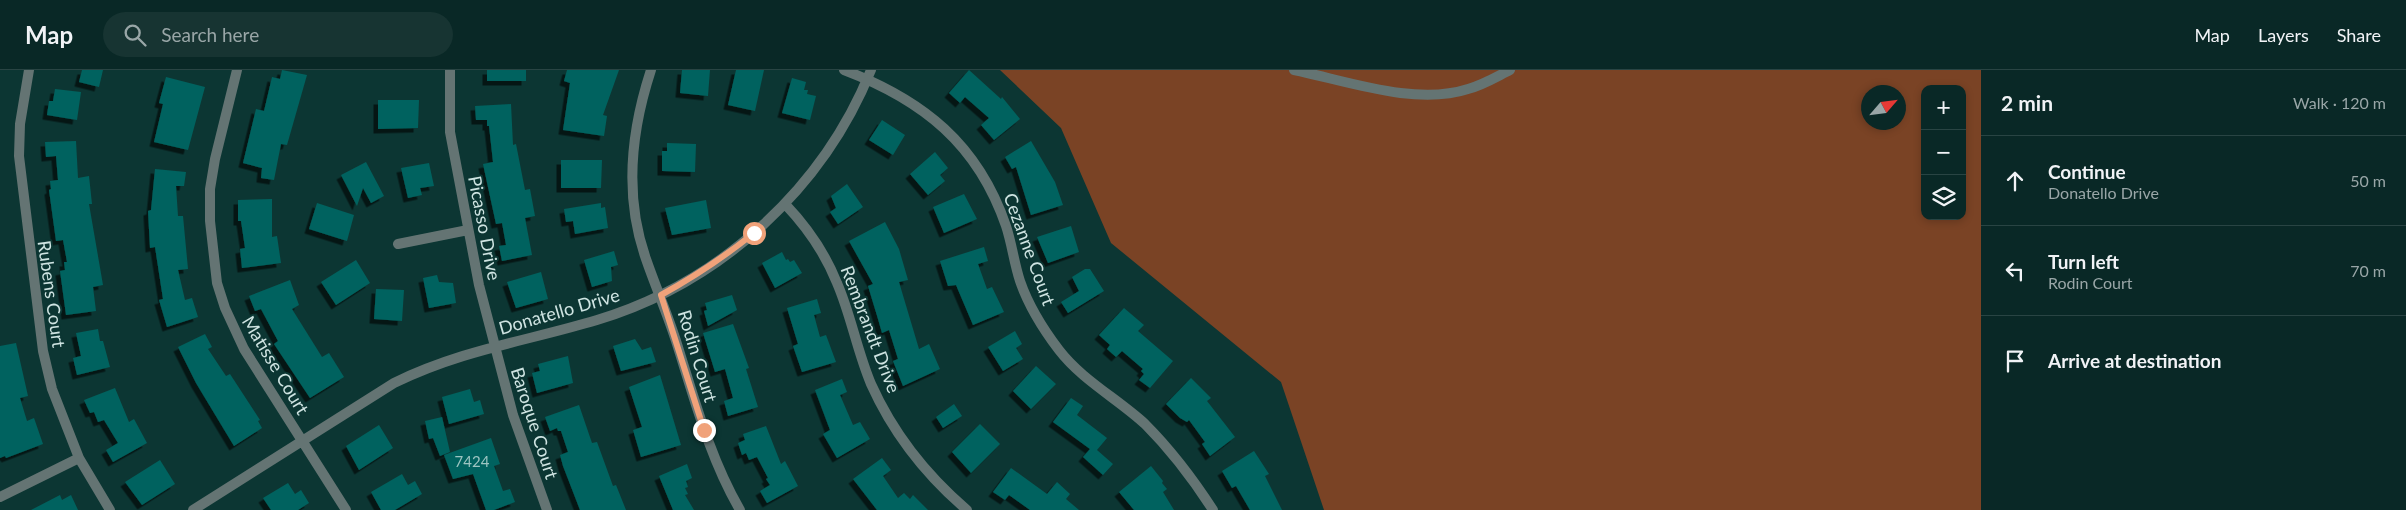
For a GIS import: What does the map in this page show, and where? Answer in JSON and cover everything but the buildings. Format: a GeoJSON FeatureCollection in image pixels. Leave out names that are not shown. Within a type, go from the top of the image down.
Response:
{"type":"FeatureCollection","features":[{"type":"Feature","properties":{"kind":"street","name":"Rubens Court"},"geometry":{"type":"LineString","coordinates":[[29,70],[20,124],[19,156],[22,195],[43,351],[63,422],[79,458],[110,510]]}},
{"type":"Feature","properties":{"kind":"street","name":"Matisse Court"},"geometry":{"type":"LineString","coordinates":[[237,70],[214,159],[210,189],[210,220],[218,283],[235,332],[346,510]]}},
{"type":"Feature","properties":{"kind":"street","name":"Picasso Drive"},"geometry":{"type":"LineString","coordinates":[[450,70],[449,116],[468,230],[495,346]]}},
{"type":"Feature","properties":{"kind":"street","name":"Rodin Court"},"geometry":{"type":"LineString","coordinates":[[651,70],[641,102],[635,134],[633,196],[638,227],[646,258],[661,295],[713,457],[740,510]]}},
{"type":"Feature","properties":{"kind":"street","name":"Cezanne Court"},"geometry":{"type":"LineString","coordinates":[[844,70],[869,74],[920,107],[964,148],[981,172],[996,199],[1007,228],[1020,281],[1044,330],[1061,353],[1082,373],[1145,424],[1170,451],[1212,510]]}},
{"type":"Feature","properties":{"kind":"street"},"geometry":{"type":"LineString","coordinates":[[1294,70],[1404,94],[1448,94],[1467,90],[1510,70]]}},
{"type":"Feature","properties":{"kind":"street","name":"Donatello Drive"},"geometry":{"type":"LineString","coordinates":[[193,510],[394,383],[426,367],[495,346],[597,320],[661,295],[694,276],[728,254],[784,204],[811,174],[835,139],[869,74]]}},
{"type":"Feature","properties":{"kind":"street","name":"Rembrandt Drive"},"geometry":{"type":"LineString","coordinates":[[784,204],[811,234],[826,259],[838,284],[871,383],[887,415],[926,471],[967,510]]}},
{"type":"Feature","properties":{"kind":"street"},"geometry":{"type":"LineString","coordinates":[[398,244],[468,230]]}},
{"type":"Feature","properties":{"kind":"street","name":"Baroque Court"},"geometry":{"type":"LineString","coordinates":[[495,346],[513,415],[547,510]]}},
{"type":"Feature","properties":{"kind":"street"},"geometry":{"type":"LineString","coordinates":[[0,497],[79,458]]}},
{"type":"Feature","properties":{"kind":"shaded area"},"geometry":{"type":"Polygon","coordinates":[[[1000,70],[1981,70],[1981,510],[1324,510],[1281,382],[1111,243],[1061,128],[1000,70]]]}},
{"type":"Feature","properties":{"kind":"route"},"geometry":{"type":"LineString","coordinates":[[704,430],[661,295],[728,254],[754,233]]}}]}
